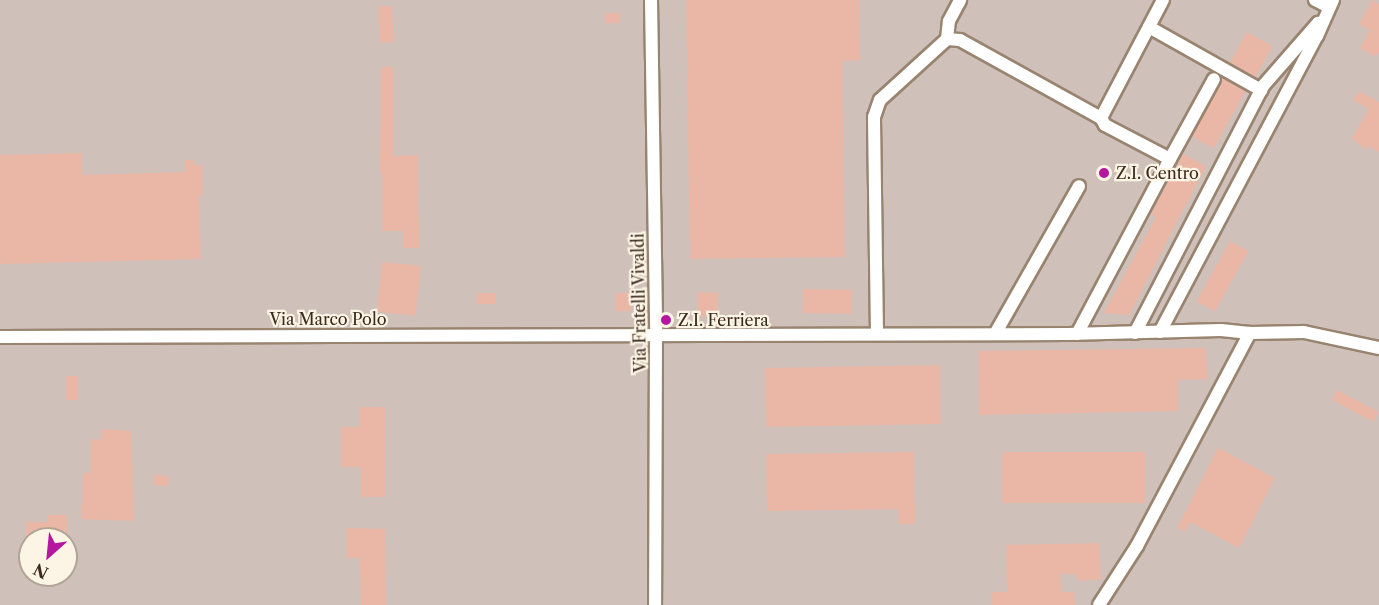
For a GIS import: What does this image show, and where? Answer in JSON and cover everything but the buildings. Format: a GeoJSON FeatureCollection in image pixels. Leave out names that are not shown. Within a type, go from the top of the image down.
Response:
{"type":"FeatureCollection","features":[{"type":"Feature","properties":{"kind":"street","name":"Via Fratelli Vivaldi"},"geometry":{"type":"LineString","coordinates":[[651,0],[656,333],[655,605]]}},
{"type":"Feature","properties":{"kind":"street"},"geometry":{"type":"LineString","coordinates":[[877,334],[874,117],[880,100],[947,39],[949,21],[960,0]]}},
{"type":"Feature","properties":{"kind":"street"},"geometry":{"type":"LineString","coordinates":[[1101,118],[1163,0]]}},
{"type":"Feature","properties":{"kind":"street"},"geometry":{"type":"LineString","coordinates":[[1160,332],[1329,7],[1315,0]]}},
{"type":"Feature","properties":{"kind":"street"},"geometry":{"type":"LineString","coordinates":[[1149,27],[1261,90]]}},
{"type":"Feature","properties":{"kind":"street"},"geometry":{"type":"LineString","coordinates":[[1136,333],[1261,90],[1314,34]]}},
{"type":"Feature","properties":{"kind":"street"},"geometry":{"type":"LineString","coordinates":[[947,39],[960,40],[1101,118],[1105,125],[1170,159]]}},
{"type":"Feature","properties":{"kind":"street"},"geometry":{"type":"LineString","coordinates":[[1077,334],[1214,79]]}},
{"type":"Feature","properties":{"kind":"street"},"geometry":{"type":"LineString","coordinates":[[995,334],[1079,186]]}},
{"type":"Feature","properties":{"kind":"street"},"geometry":{"type":"LineString","coordinates":[[967,334],[974,321]]}},
{"type":"Feature","properties":{"kind":"street","name":"Via Marco Polo"},"geometry":{"type":"LineString","coordinates":[[0,337],[656,333],[1077,334],[1221,330],[1250,333],[1304,332],[1379,348]]}},
{"type":"Feature","properties":{"kind":"street"},"geometry":{"type":"LineString","coordinates":[[1099,605],[1137,546],[1250,333]]}},
{"type":"Feature","properties":{"kind":"shaded area"},"geometry":{"type":"Polygon","coordinates":[[[0,0],[1379,0],[1379,605],[0,605],[0,0]]]}},
{"type":"Feature","properties":{"kind":"place","name":"Z.I. Centro"},"geometry":{"type":"Point","coordinates":[1104,173]}},
{"type":"Feature","properties":{"kind":"place","name":"Z.I. Ferriera"},"geometry":{"type":"Point","coordinates":[666,320]}}]}
